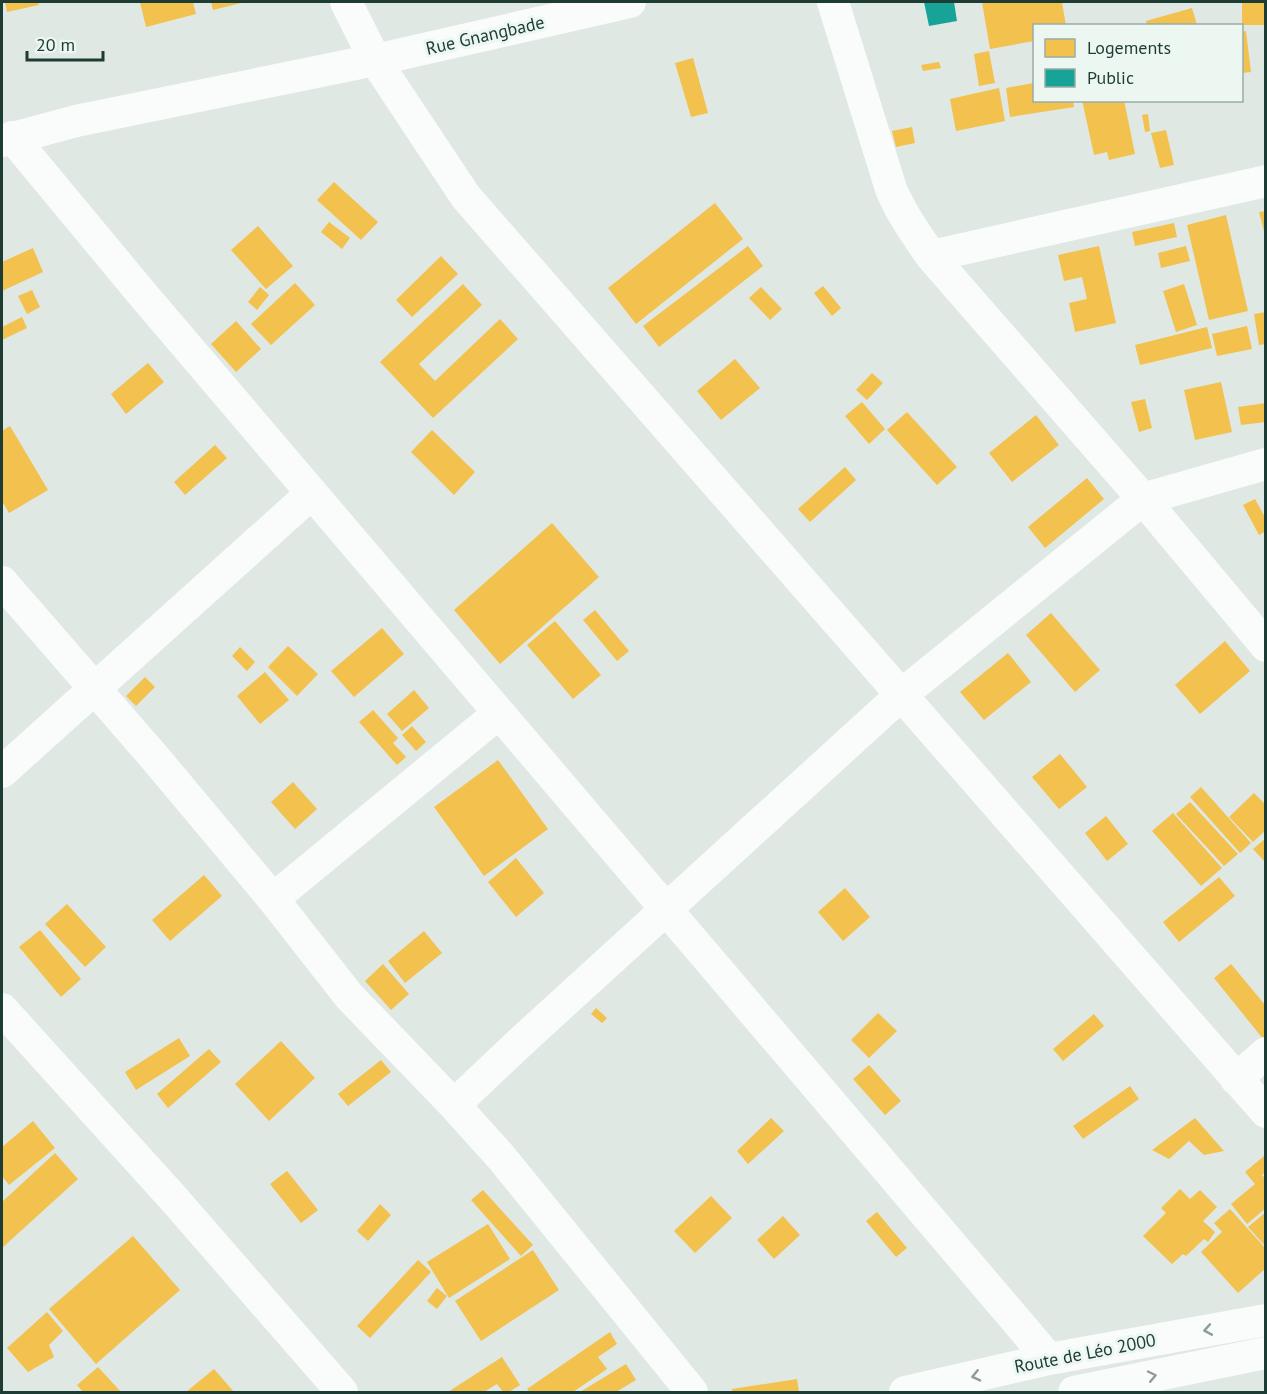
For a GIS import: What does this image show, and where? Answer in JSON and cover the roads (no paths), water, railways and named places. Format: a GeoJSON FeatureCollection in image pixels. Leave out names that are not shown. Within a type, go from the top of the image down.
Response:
{"type":"FeatureCollection","features":[{"type":"Feature","properties":{"kind":"street"},"geometry":{"type":"LineString","coordinates":[[346,2],[375,60],[466,197],[1266,1112]]}},
{"type":"Feature","properties":{"kind":"street","name":"Rue Gnangbade"},"geometry":{"type":"LineString","coordinates":[[7,139],[76,121],[375,60],[630,2]]}},
{"type":"Feature","properties":{"kind":"street"},"geometry":{"type":"LineString","coordinates":[[833,2],[891,189],[900,210],[931,255],[1143,499],[1266,646]]}},
{"type":"Feature","properties":{"kind":"street"},"geometry":{"type":"LineString","coordinates":[[7,139],[312,493],[1049,1359]]}},
{"type":"Feature","properties":{"kind":"street"},"geometry":{"type":"LineString","coordinates":[[931,255],[1266,181]]}},
{"type":"Feature","properties":{"kind":"street"},"geometry":{"type":"LineString","coordinates":[[454,1105],[666,908],[900,696],[1143,499],[1266,464]]}},
{"type":"Feature","properties":{"kind":"street"},"geometry":{"type":"LineString","coordinates":[[2,772],[312,493]]}},
{"type":"Feature","properties":{"kind":"street"},"geometry":{"type":"LineString","coordinates":[[2,582],[273,900],[349,996],[501,1157],[692,1392]]}},
{"type":"Feature","properties":{"kind":"street"},"geometry":{"type":"LineString","coordinates":[[273,900],[499,713]]}},
{"type":"Feature","properties":{"kind":"street"},"geometry":{"type":"LineString","coordinates":[[2,1009],[344,1391]]}},
{"type":"Feature","properties":{"kind":"street"},"geometry":{"type":"LineString","coordinates":[[1236,1079],[1266,1053]]}},
{"type":"Feature","properties":{"kind":"street","name":"Route de Léo 2000"},"geometry":{"type":"LineString","coordinates":[[905,1392],[1049,1359],[1266,1320]]}},
{"type":"Feature","properties":{"kind":"street","name":"Route de Léo 2000"},"geometry":{"type":"LineString","coordinates":[[1074,1392],[1266,1353]]}}]}
